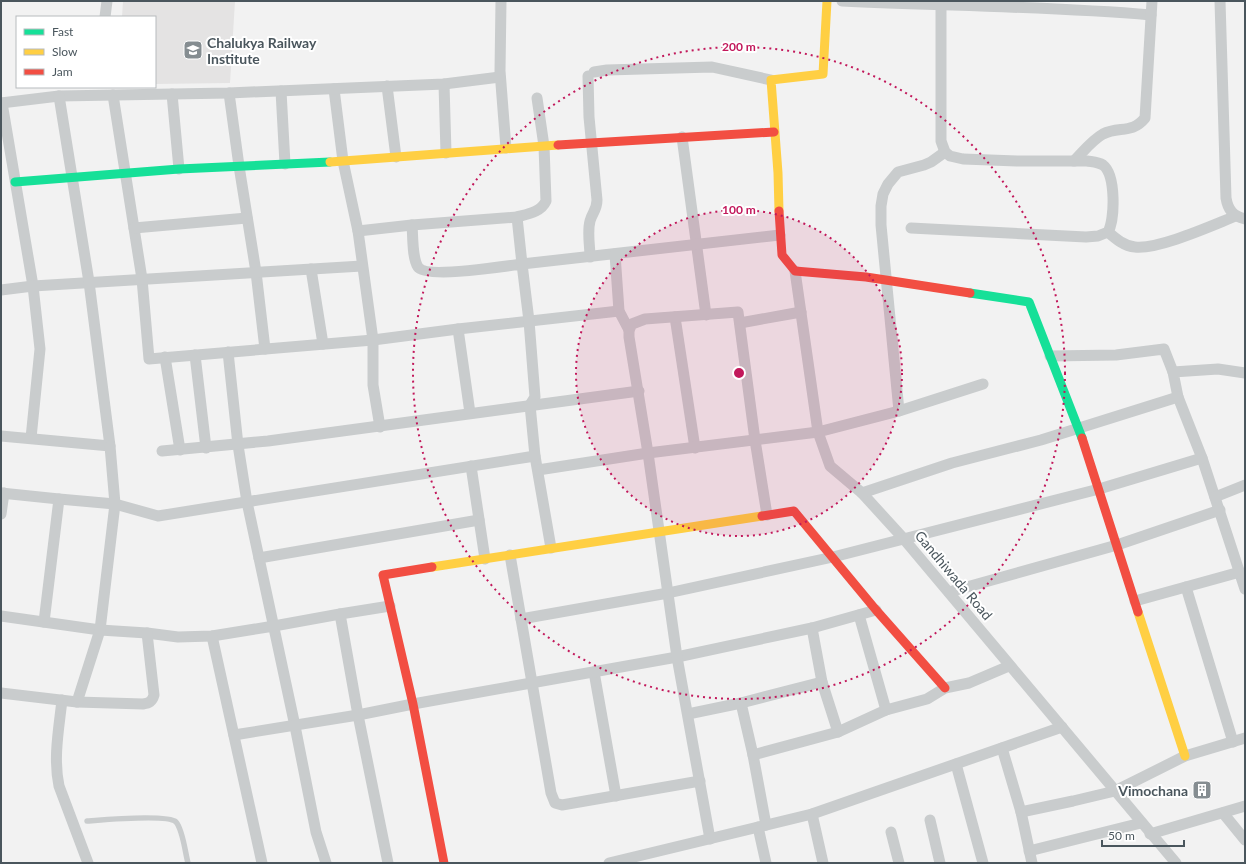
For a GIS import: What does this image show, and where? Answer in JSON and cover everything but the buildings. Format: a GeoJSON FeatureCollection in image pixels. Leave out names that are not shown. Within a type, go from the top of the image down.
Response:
{"type":"FeatureCollection","features":[{"type":"Feature","properties":{"kind":"street"},"geometry":{"type":"LineString","coordinates":[[105,16],[107,1]]}},
{"type":"Feature","properties":{"kind":"street"},"geometry":{"type":"LineString","coordinates":[[501,1],[500,77],[506,148]]}},
{"type":"Feature","properties":{"kind":"street"},"geometry":{"type":"LineString","coordinates":[[590,257],[589,225],[597,207],[589,117],[591,74],[607,70],[712,67],[771,80],[823,74],[827,1]]}},
{"type":"Feature","properties":{"kind":"street"},"geometry":{"type":"LineString","coordinates":[[842,1],[941,3],[1099,10],[1151,14]]}},
{"type":"Feature","properties":{"kind":"street"},"geometry":{"type":"LineString","coordinates":[[1074,161],[1097,137],[1113,131],[1133,128],[1140,124],[1145,118],[1152,1]]}},
{"type":"Feature","properties":{"kind":"street"},"geometry":{"type":"LineString","coordinates":[[1220,1],[1226,198],[1227,206],[1230,211],[1240,217]]}},
{"type":"Feature","properties":{"kind":"street"},"geometry":{"type":"LineString","coordinates":[[911,228],[1086,237],[1098,236],[1108,232],[1111,226],[1114,208],[1108,171],[1103,166],[1096,163],[1074,161],[963,159],[950,156],[945,152],[941,142],[941,3]]}},
{"type":"Feature","properties":{"kind":"street"},"geometry":{"type":"LineString","coordinates":[[31,438],[40,349],[33,286],[2,103],[87,91],[113,95],[229,93],[444,84],[500,77]]}},
{"type":"Feature","properties":{"kind":"street"},"geometry":{"type":"LineString","coordinates":[[771,80],[782,255],[795,271],[866,277],[1029,302],[1079,428],[1185,756]]}},
{"type":"Feature","properties":{"kind":"street"},"geometry":{"type":"LineString","coordinates":[[444,84],[446,153]]}},
{"type":"Feature","properties":{"kind":"street"},"geometry":{"type":"LineString","coordinates":[[387,86],[396,157]]}},
{"type":"Feature","properties":{"kind":"street"},"geometry":{"type":"LineString","coordinates":[[334,89],[343,161],[358,231],[373,340],[373,385],[380,427]]}},
{"type":"Feature","properties":{"kind":"street"},"geometry":{"type":"LineString","coordinates":[[280,91],[285,164]]}},
{"type":"Feature","properties":{"kind":"street"},"geometry":{"type":"LineString","coordinates":[[229,93],[256,272],[265,349]]}},
{"type":"Feature","properties":{"kind":"street"},"geometry":{"type":"LineString","coordinates":[[172,94],[179,169]]}},
{"type":"Feature","properties":{"kind":"street"},"geometry":{"type":"LineString","coordinates":[[113,95],[142,279],[149,359],[373,340],[619,311]]}},
{"type":"Feature","properties":{"kind":"street"},"geometry":{"type":"LineString","coordinates":[[59,96],[89,282],[110,446],[115,504],[100,630],[77,702]]}},
{"type":"Feature","properties":{"kind":"street"},"geometry":{"type":"LineString","coordinates":[[358,231],[412,225],[517,217],[540,210],[544,207],[546,201],[544,146],[537,98]]}},
{"type":"Feature","properties":{"kind":"street"},"geometry":{"type":"LineString","coordinates":[[15,182],[179,169],[343,161],[592,142],[774,132]]}},
{"type":"Feature","properties":{"kind":"street"},"geometry":{"type":"LineString","coordinates":[[682,137],[706,315]]}},
{"type":"Feature","properties":{"kind":"street"},"geometry":{"type":"LineString","coordinates":[[899,411],[888,281],[881,225],[881,206],[883,194],[888,184],[898,172],[924,166],[945,152]]}},
{"type":"Feature","properties":{"kind":"street"},"geometry":{"type":"LineString","coordinates":[[517,217],[529,322],[535,397],[530,405],[535,456],[551,548]]}},
{"type":"Feature","properties":{"kind":"street"},"geometry":{"type":"LineString","coordinates":[[1108,232],[1124,244],[1135,248],[1150,246],[1172,240],[1240,217]]}},
{"type":"Feature","properties":{"kind":"street"},"geometry":{"type":"LineString","coordinates":[[134,228],[248,218]]}},
{"type":"Feature","properties":{"kind":"street"},"geometry":{"type":"LineString","coordinates":[[412,225],[415,261],[421,270],[434,272],[470,270],[780,236]]}},
{"type":"Feature","properties":{"kind":"street"},"geometry":{"type":"LineString","coordinates":[[615,254],[619,311],[629,330],[632,360],[639,391],[677,657],[710,838]]}},
{"type":"Feature","properties":{"kind":"street"},"geometry":{"type":"LineString","coordinates":[[1,290],[89,282],[362,266]]}},
{"type":"Feature","properties":{"kind":"street"},"geometry":{"type":"LineString","coordinates":[[311,269],[323,344]]}},
{"type":"Feature","properties":{"kind":"street","name":"Gandhiwada Road"},"geometry":{"type":"LineString","coordinates":[[795,271],[818,432],[830,466],[862,493],[903,538],[1142,823],[1171,862]]}},
{"type":"Feature","properties":{"kind":"street"},"geometry":{"type":"LineString","coordinates":[[629,330],[632,324],[645,319],[738,312],[755,440],[767,515]]}},
{"type":"Feature","properties":{"kind":"street"},"geometry":{"type":"LineString","coordinates":[[740,323],[801,312]]}},
{"type":"Feature","properties":{"kind":"street"},"geometry":{"type":"LineString","coordinates":[[675,317],[695,448]]}},
{"type":"Feature","properties":{"kind":"street"},"geometry":{"type":"LineString","coordinates":[[458,329],[470,413]]}},
{"type":"Feature","properties":{"kind":"street"},"geometry":{"type":"LineString","coordinates":[[1050,356],[1116,355],[1164,348],[1173,372],[1178,397],[1216,497],[1245,588]]}},
{"type":"Feature","properties":{"kind":"street"},"geometry":{"type":"LineString","coordinates":[[228,352],[238,445],[247,502],[316,832],[326,863]]}},
{"type":"Feature","properties":{"kind":"street"},"geometry":{"type":"LineString","coordinates":[[195,355],[206,448]]}},
{"type":"Feature","properties":{"kind":"street"},"geometry":{"type":"LineString","coordinates":[[165,357],[180,450]]}},
{"type":"Feature","properties":{"kind":"street"},"geometry":{"type":"LineString","coordinates":[[1173,372],[1218,368],[1245,373]]}},
{"type":"Feature","properties":{"kind":"street"},"geometry":{"type":"LineString","coordinates":[[538,470],[648,453],[818,432],[899,411],[983,384]]}},
{"type":"Feature","properties":{"kind":"street"},"geometry":{"type":"LineString","coordinates":[[162,451],[238,445],[639,391]]}},
{"type":"Feature","properties":{"kind":"street"},"geometry":{"type":"LineString","coordinates":[[862,493],[952,463],[1041,440],[1178,397]]}},
{"type":"Feature","properties":{"kind":"street"},"geometry":{"type":"LineString","coordinates":[[1,436],[110,446]]}},
{"type":"Feature","properties":{"kind":"street"},"geometry":{"type":"LineString","coordinates":[[1,514],[2,493],[115,504],[158,516],[535,456]]}},
{"type":"Feature","properties":{"kind":"street"},"geometry":{"type":"LineString","coordinates":[[521,619],[668,593],[833,556],[1099,489],[1202,458]]}},
{"type":"Feature","properties":{"kind":"street"},"geometry":{"type":"LineString","coordinates":[[471,466],[485,559]]}},
{"type":"Feature","properties":{"kind":"street"},"geometry":{"type":"LineString","coordinates":[[1216,497],[1245,485]]}},
{"type":"Feature","properties":{"kind":"street"},"geometry":{"type":"LineString","coordinates":[[44,622],[59,499]]}},
{"type":"Feature","properties":{"kind":"street"},"geometry":{"type":"LineString","coordinates":[[949,592],[1118,545],[1220,510]]}},
{"type":"Feature","properties":{"kind":"street"},"geometry":{"type":"LineString","coordinates":[[444,863],[413,704],[383,575],[794,511],[833,556],[876,610],[945,688]]}},
{"type":"Feature","properties":{"kind":"street"},"geometry":{"type":"LineString","coordinates":[[259,558],[479,520]]}},
{"type":"Feature","properties":{"kind":"street"},"geometry":{"type":"LineString","coordinates":[[510,555],[551,793],[554,803],[562,805],[700,781]]}},
{"type":"Feature","properties":{"kind":"street"},"geometry":{"type":"LineString","coordinates":[[1135,601],[1240,572]]}},
{"type":"Feature","properties":{"kind":"street"},"geometry":{"type":"LineString","coordinates":[[1186,587],[1233,742]]}},
{"type":"Feature","properties":{"kind":"street"},"geometry":{"type":"LineString","coordinates":[[1,616],[100,630],[178,638],[212,636],[390,606]]}},
{"type":"Feature","properties":{"kind":"street"},"geometry":{"type":"LineString","coordinates":[[234,735],[358,715],[677,657],[812,628],[876,610]]}},
{"type":"Feature","properties":{"kind":"street"},"geometry":{"type":"LineString","coordinates":[[340,614],[358,715],[388,863]]}},
{"type":"Feature","properties":{"kind":"street"},"geometry":{"type":"LineString","coordinates":[[859,614],[886,710]]}},
{"type":"Feature","properties":{"kind":"street"},"geometry":{"type":"LineString","coordinates":[[812,628],[822,682],[838,732]]}},
{"type":"Feature","properties":{"kind":"street"},"geometry":{"type":"LineString","coordinates":[[1,693],[77,702],[143,704],[150,702],[153,700],[153,691],[147,634]]}},
{"type":"Feature","properties":{"kind":"street"},"geometry":{"type":"LineString","coordinates":[[212,636],[262,863]]}},
{"type":"Feature","properties":{"kind":"street"},"geometry":{"type":"LineString","coordinates":[[753,755],[838,732],[886,710],[927,699],[945,688],[969,683],[1009,666]]}},
{"type":"Feature","properties":{"kind":"street"},"geometry":{"type":"LineString","coordinates":[[594,672],[616,796]]}},
{"type":"Feature","properties":{"kind":"street"},"geometry":{"type":"LineString","coordinates":[[688,714],[741,703],[822,682]]}},
{"type":"Feature","properties":{"kind":"street"},"geometry":{"type":"LineString","coordinates":[[62,700],[56,763],[57,775],[59,786],[88,863]]}},
{"type":"Feature","properties":{"kind":"street"},"geometry":{"type":"LineString","coordinates":[[741,703],[753,755],[766,863]]}},
{"type":"Feature","properties":{"kind":"street"},"geometry":{"type":"LineString","coordinates":[[609,863],[638,860],[710,838],[812,814],[1062,727]]}},
{"type":"Feature","properties":{"kind":"street"},"geometry":{"type":"LineString","coordinates":[[1021,812],[1073,802],[1115,791],[1185,756],[1245,738]]}},
{"type":"Feature","properties":{"kind":"street"},"geometry":{"type":"LineString","coordinates":[[1002,748],[1021,812],[1032,863]]}},
{"type":"Feature","properties":{"kind":"street"},"geometry":{"type":"LineString","coordinates":[[956,764],[983,863]]}},
{"type":"Feature","properties":{"kind":"street"},"geometry":{"type":"LineString","coordinates":[[1150,834],[1245,806]]}},
{"type":"Feature","properties":{"kind":"street"},"geometry":{"type":"LineString","coordinates":[[1223,813],[1245,840]]}},
{"type":"Feature","properties":{"kind":"street"},"geometry":{"type":"LineString","coordinates":[[812,814],[823,863]]}},
{"type":"Feature","properties":{"kind":"street"},"geometry":{"type":"LineString","coordinates":[[930,820],[940,863]]}},
{"type":"Feature","properties":{"kind":"street"},"geometry":{"type":"LineString","coordinates":[[1029,851],[1142,823]]}},
{"type":"Feature","properties":{"kind":"street"},"geometry":{"type":"LineString","coordinates":[[891,832],[899,863]]}},
{"type":"Feature","properties":{"kind":"lane"},"geometry":{"type":"LineString","coordinates":[[87,821],[145,818],[172,819],[176,822],[180,829],[188,863]]}},
{"type":"Feature","properties":{"kind":"shaded area","name":"Chalukya Railway Institute"},"geometry":{"type":"Polygon","coordinates":[[[123,1],[235,1],[230,83],[156,84],[156,16],[122,16],[123,1]]]}},
{"type":"Feature","properties":{"kind":"traffic: fast"},"geometry":{"type":"LineString","coordinates":[[15,182],[179,169],[330,162]]}},
{"type":"Feature","properties":{"kind":"traffic: fast"},"geometry":{"type":"LineString","coordinates":[[970,293],[1029,302],[1082,438]]}},
{"type":"Feature","properties":{"kind":"traffic: slow"},"geometry":{"type":"LineString","coordinates":[[779,211],[778,173],[771,80],[823,74],[827,1]]}},
{"type":"Feature","properties":{"kind":"traffic: slow"},"geometry":{"type":"LineString","coordinates":[[330,162],[558,145]]}},
{"type":"Feature","properties":{"kind":"traffic: slow"},"geometry":{"type":"LineString","coordinates":[[432,567],[762,516]]}},
{"type":"Feature","properties":{"kind":"traffic: slow"},"geometry":{"type":"LineString","coordinates":[[1138,612],[1185,756]]}},
{"type":"Feature","properties":{"kind":"traffic: jam"},"geometry":{"type":"LineString","coordinates":[[558,145],[774,132]]}},
{"type":"Feature","properties":{"kind":"traffic: jam"},"geometry":{"type":"LineString","coordinates":[[779,211],[782,255],[795,271],[866,277],[970,293]]}},
{"type":"Feature","properties":{"kind":"traffic: jam"},"geometry":{"type":"LineString","coordinates":[[1082,438],[1138,612]]}},
{"type":"Feature","properties":{"kind":"traffic: jam"},"geometry":{"type":"LineString","coordinates":[[762,516],[794,511],[876,610],[945,688]]}},
{"type":"Feature","properties":{"kind":"traffic: jam"},"geometry":{"type":"LineString","coordinates":[[432,567],[383,575],[413,704],[444,863]]}},
{"type":"Feature","properties":{"kind":"place","name":"Chalukya Railway Institute"},"geometry":{"type":"Point","coordinates":[193,50]}},
{"type":"Feature","properties":{"kind":"place","name":"Vimochana"},"geometry":{"type":"Point","coordinates":[1202,790]}}]}
